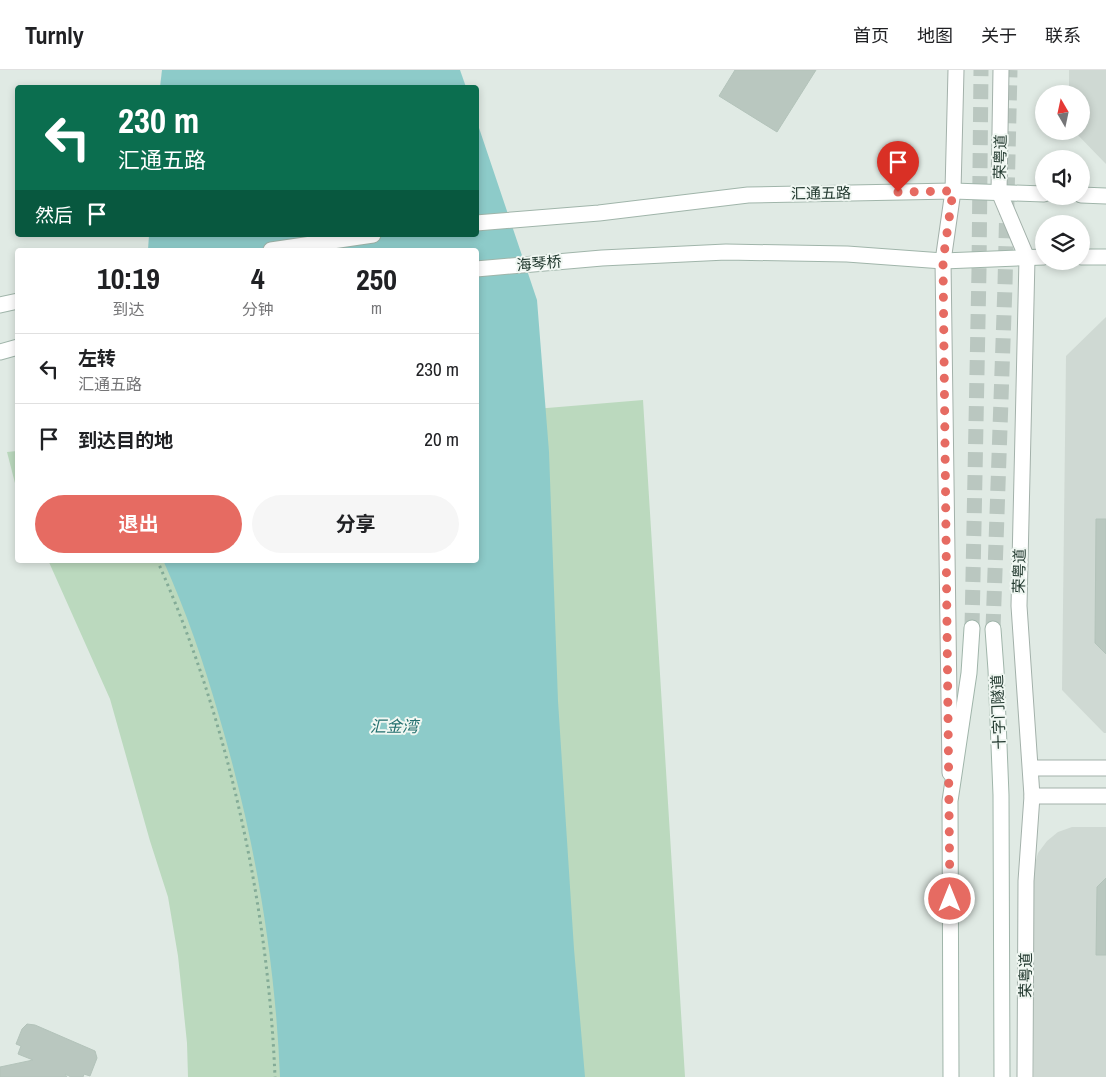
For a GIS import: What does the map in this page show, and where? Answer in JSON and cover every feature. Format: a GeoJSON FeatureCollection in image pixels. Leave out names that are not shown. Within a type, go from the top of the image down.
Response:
{"type":"FeatureCollection","features":[{"type":"Feature","properties":{"kind":"main road"},"geometry":{"type":"LineString","coordinates":[[951,1077],[950,801],[943,261],[953,191],[956,70]]}},
{"type":"Feature","properties":{"kind":"main road","name":"荣粤道"},"geometry":{"type":"LineString","coordinates":[[1002,70],[999,192],[1027,258],[1019,606],[1032,796],[1026,881],[1025,1077]]}},
{"type":"Feature","properties":{"kind":"main road","name":"汇通五路"},"geometry":{"type":"LineString","coordinates":[[479,223],[599,212],[748,195],[953,191],[1035,194]]}},
{"type":"Feature","properties":{"kind":"main road"},"geometry":{"type":"LineString","coordinates":[[1090,195],[1106,196]]}},
{"type":"Feature","properties":{"kind":"main road"},"geometry":{"type":"LineString","coordinates":[[285,248],[359,237]]}},
{"type":"Feature","properties":{"kind":"main road","name":"海琴桥"},"geometry":{"type":"LineString","coordinates":[[479,269],[602,258],[726,252],[847,254],[943,261]]}},
{"type":"Feature","properties":{"kind":"main road"},"geometry":{"type":"LineString","coordinates":[[1090,257],[1106,257]]}},
{"type":"Feature","properties":{"kind":"main road"},"geometry":{"type":"LineString","coordinates":[[943,261],[1035,258]]}},
{"type":"Feature","properties":{"kind":"main road"},"geometry":{"type":"LineString","coordinates":[[0,352],[15,348]]}},
{"type":"Feature","properties":{"kind":"main road","name":"十字门隧道"},"geometry":{"type":"LineString","coordinates":[[950,801],[969,674],[972,628]]}},
{"type":"Feature","properties":{"kind":"main road","name":"十字门隧道"},"geometry":{"type":"LineString","coordinates":[[992,629],[996,670],[1001,795]]}},
{"type":"Feature","properties":{"kind":"main road"},"geometry":{"type":"LineString","coordinates":[[1030,768],[1106,768]]}},
{"type":"Feature","properties":{"kind":"main road","name":"荣粤道"},"geometry":{"type":"LineString","coordinates":[[1001,795],[1002,1077]]}},
{"type":"Feature","properties":{"kind":"main road"},"geometry":{"type":"LineString","coordinates":[[1032,796],[1106,796]]}},
{"type":"Feature","properties":{"kind":"path"},"geometry":{"type":"LineString","coordinates":[[158,563],[201,673],[227,762],[248,853],[264,945],[273,1037],[274,1077]]}},
{"type":"Feature","properties":{"kind":"shaded area"},"geometry":{"type":"Polygon","coordinates":[[[1069,70],[1106,70],[1106,164],[1083,140],[1090,140],[1090,85],[1069,85],[1069,70]]]}},
{"type":"Feature","properties":{"kind":"shaded area"},"geometry":{"type":"Polygon","coordinates":[[[1106,317],[1106,733],[1104,733],[1062,690],[1066,356],[1106,317]]]}},
{"type":"Feature","properties":{"kind":"shaded area"},"geometry":{"type":"Polygon","coordinates":[[[1072,827],[1106,827],[1106,1077],[1034,1077],[1034,867],[1038,853],[1047,841],[1058,832],[1072,827]]]}},
{"type":"Feature","properties":{"kind":"green space"},"geometry":{"type":"Polygon","coordinates":[[[643,400],[685,1077],[188,1077],[187,1043],[178,956],[168,897],[150,841],[110,699],[49,563],[479,563],[479,414],[643,400]]]}},
{"type":"Feature","properties":{"kind":"green space"},"geometry":{"type":"Polygon","coordinates":[[[15,451],[15,483],[7,452],[15,451]]]}},
{"type":"Feature","properties":{"kind":"water"},"geometry":{"type":"Polygon","coordinates":[[[162,70],[460,70],[465,85],[160,85],[162,70]]]}},
{"type":"Feature","properties":{"kind":"water","name":"汇金湾"},"geometry":{"type":"Polygon","coordinates":[[[479,128],[537,300],[549,452],[558,701],[574,949],[585,1077],[280,1077],[268,940],[243,805],[207,676],[187,618],[164,563],[479,563],[479,248],[148,248],[149,237],[479,237],[479,128]]]}},
{"type":"Feature","properties":{"kind":"building"},"geometry":{"type":"Polygon","coordinates":[[[735,70],[816,70],[777,132],[719,96],[735,70]]]}},
{"type":"Feature","properties":{"kind":"building"},"geometry":{"type":"Polygon","coordinates":[[[1096,519],[1106,519],[1106,654],[1095,643],[1096,519]]]}},
{"type":"Feature","properties":{"kind":"building"},"geometry":{"type":"Polygon","coordinates":[[[1106,878],[1106,955],[1096,955],[1097,887],[1106,878]]]}},
{"type":"Feature","properties":{"kind":"building"},"geometry":{"type":"Polygon","coordinates":[[[27,1024],[35,1025],[95,1051],[97,1058],[90,1076],[84,1074],[83,1077],[71,1077],[65,1074],[67,1077],[0,1077],[0,1067],[33,1060],[18,1054],[21,1046],[16,1044],[22,1029],[27,1024]]]}},
{"type":"Feature","properties":{"kind":"tunnel"},"geometry":{"type":"LineString","coordinates":[[972,628],[981,70]]}},
{"type":"Feature","properties":{"kind":"tunnel"},"geometry":{"type":"LineString","coordinates":[[993,629],[1005,285],[1010,70]]}},
{"type":"Feature","properties":{"kind":"route"},"geometry":{"type":"LineString","coordinates":[[898,192],[953,191],[943,261],[950,899]]}}]}
